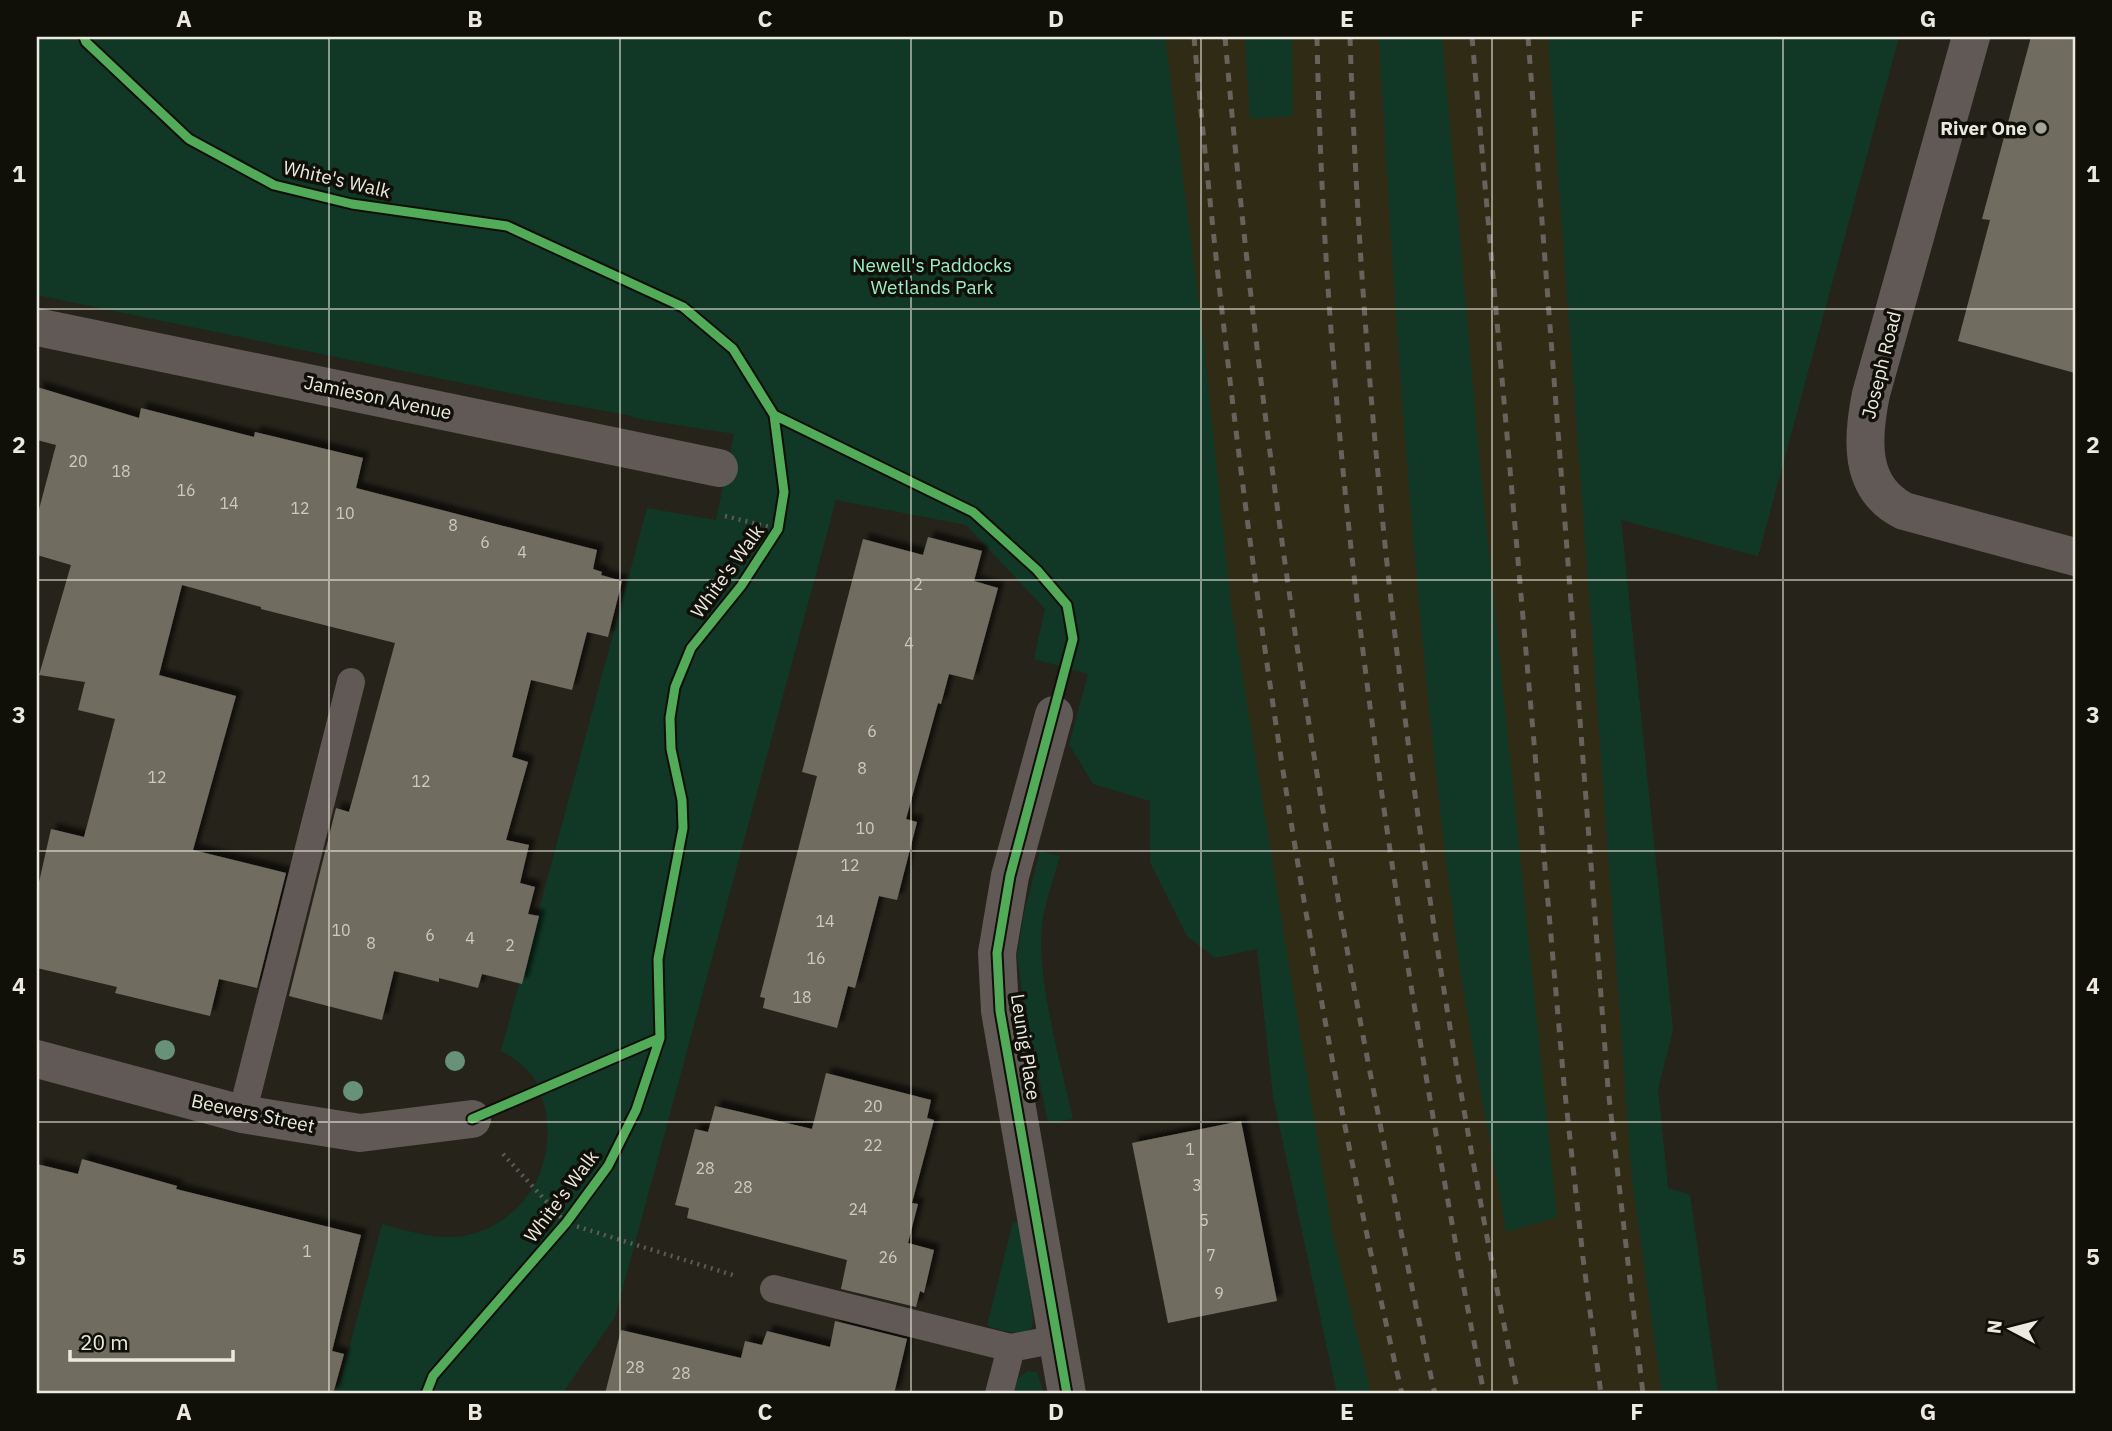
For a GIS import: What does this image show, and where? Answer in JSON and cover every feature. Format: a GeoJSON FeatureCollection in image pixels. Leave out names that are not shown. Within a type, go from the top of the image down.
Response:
{"type":"FeatureCollection","features":[{"type":"Feature","properties":{"kind":"street","name":"Joseph Road"},"geometry":{"type":"LineString","coordinates":[[1971,37],[1871,394],[1865,436],[1869,473],[1882,495],[1904,511],[2075,556]]}},
{"type":"Feature","properties":{"kind":"street","name":"Jamieson Avenue"},"geometry":{"type":"LineString","coordinates":[[37,327],[719,468]]}},
{"type":"Feature","properties":{"kind":"street","name":"Leunig Place"},"geometry":{"type":"LineString","coordinates":[[1054,715],[1010,876],[997,953],[1000,1011],[1066,1391]]}},
{"type":"Feature","properties":{"kind":"street","name":"Beevers Street"},"geometry":{"type":"LineString","coordinates":[[37,1059],[242,1114],[360,1133],[472,1119]]}},
{"type":"Feature","properties":{"kind":"lane"},"geometry":{"type":"LineString","coordinates":[[242,1114],[351,682]]}},
{"type":"Feature","properties":{"kind":"lane"},"geometry":{"type":"LineString","coordinates":[[774,1289],[1011,1348],[1057,1339]]}},
{"type":"Feature","properties":{"kind":"lane"},"geometry":{"type":"LineString","coordinates":[[999,1394],[1011,1348]]}},
{"type":"Feature","properties":{"kind":"path"},"geometry":{"type":"LineString","coordinates":[[472,1119],[566,1223],[774,1289]]}},
{"type":"Feature","properties":{"kind":"shaded area"},"geometry":{"type":"Polygon","coordinates":[[[1156,37],[1899,37],[1758,556],[1621,520],[1673,1030],[1658,1089],[1668,1188],[1690,1195],[1718,1394],[1337,1394],[1273,1096],[1156,37]]]}},
{"type":"Feature","properties":{"kind":"green space","name":"Newell's Paddocks Wetlands Park"},"geometry":{"type":"Polygon","coordinates":[[[37,37],[1165,37],[1202,327],[1231,606],[1332,1231],[1371,1394],[1337,1394],[1273,1096],[1257,949],[1215,958],[1187,936],[1150,862],[1150,801],[1093,784],[1069,744],[1088,674],[1034,659],[1045,609],[966,525],[836,500],[615,1317],[562,1394],[331,1394],[340,1383],[382,1224],[432,1236],[469,1235],[499,1222],[514,1211],[536,1182],[547,1147],[543,1100],[531,1074],[501,1051],[647,508],[716,520],[734,434],[634,418],[37,295],[37,37]]]}},
{"type":"Feature","properties":{"kind":"green space"},"geometry":{"type":"Polygon","coordinates":[[[1245,37],[1292,37],[1293,116],[1250,119],[1245,37]]]}},
{"type":"Feature","properties":{"kind":"green space"},"geometry":{"type":"Polygon","coordinates":[[[1379,37],[1442,37],[1481,476],[1557,1217],[1506,1232],[1462,982],[1430,719],[1409,492],[1379,37]]]}},
{"type":"Feature","properties":{"kind":"green space"},"geometry":{"type":"Polygon","coordinates":[[[1548,37],[1899,37],[1758,556],[1621,520],[1673,1030],[1658,1089],[1668,1188],[1690,1195],[1718,1394],[1662,1394],[1632,1179],[1548,37]]]}},
{"type":"Feature","properties":{"kind":"green space"},"geometry":{"type":"Polygon","coordinates":[[[1040,851],[1060,856],[1043,918],[1042,965],[1050,1018],[1073,1119],[1048,1123],[1024,1006],[1017,955],[1040,851]]]}},
{"type":"Feature","properties":{"kind":"green space"},"geometry":{"type":"Polygon","coordinates":[[[1013,1222],[1020,1223],[1033,1318],[1032,1327],[1021,1332],[987,1326],[1013,1222]]]}},
{"type":"Feature","properties":{"kind":"green space"},"geometry":{"type":"Polygon","coordinates":[[[1027,1371],[1037,1372],[1044,1394],[1013,1394],[1018,1378],[1027,1371]]]}},
{"type":"Feature","properties":{"kind":"building","name":"River One"},"geometry":{"type":"Polygon","coordinates":[[[2031,37],[2075,37],[2075,373],[1958,341],[1990,220],[1982,219],[2031,37]]]}},
{"type":"Feature","properties":{"kind":"building"},"geometry":{"type":"Polygon","coordinates":[[[37,387],[139,418],[141,408],[254,437],[255,432],[363,458],[356,488],[597,550],[593,569],[602,572],[601,575],[622,581],[608,637],[587,632],[572,690],[531,680],[512,757],[528,762],[506,840],[529,845],[520,883],[535,887],[528,914],[539,916],[522,984],[482,974],[478,988],[394,971],[382,1020],[289,996],[336,808],[349,812],[395,643],[261,609],[182,585],[159,675],[236,696],[193,850],[286,873],[257,988],[219,979],[210,1016],[115,993],[117,987],[37,968],[37,891],[51,829],[84,837],[115,719],[78,710],[85,682],[39,675],[71,565],[37,555],[37,517],[56,445],[37,440],[37,387]]]}},
{"type":"Feature","properties":{"kind":"building"},"geometry":{"type":"Polygon","coordinates":[[[928,537],[982,551],[974,581],[998,588],[973,680],[949,674],[941,704],[938,703],[906,819],[917,822],[897,900],[879,896],[855,988],[848,986],[837,1028],[763,1008],[765,998],[760,997],[817,776],[802,772],[863,539],[923,555],[928,537]]]}},
{"type":"Feature","properties":{"kind":"building"},"geometry":{"type":"Polygon","coordinates":[[[826,1073],[931,1100],[927,1118],[934,1120],[912,1203],[918,1204],[908,1243],[934,1250],[924,1293],[920,1291],[916,1307],[841,1289],[847,1260],[687,1218],[689,1208],[675,1205],[695,1129],[708,1132],[715,1106],[812,1129],[826,1073]]]}},
{"type":"Feature","properties":{"kind":"building"},"geometry":{"type":"Polygon","coordinates":[[[1241,1121],[1277,1301],[1168,1323],[1132,1143],[1241,1121]]]}},
{"type":"Feature","properties":{"kind":"building"},"geometry":{"type":"Polygon","coordinates":[[[82,1159],[177,1186],[176,1189],[361,1235],[332,1351],[344,1354],[333,1394],[37,1394],[37,1164],[78,1174],[82,1159]]]}},
{"type":"Feature","properties":{"kind":"building"},"geometry":{"type":"Polygon","coordinates":[[[835,1321],[907,1339],[894,1394],[605,1394],[621,1330],[741,1358],[745,1341],[762,1345],[767,1331],[830,1347],[835,1321]]]}},
{"type":"Feature","properties":{"kind":"railway"},"geometry":{"type":"LineString","coordinates":[[1194,37],[1230,378],[1275,719],[1332,1058],[1402,1394]]}},
{"type":"Feature","properties":{"kind":"railway"},"geometry":{"type":"LineString","coordinates":[[1225,37],[1268,438],[1306,705],[1351,971],[1404,1249],[1435,1394]]}},
{"type":"Feature","properties":{"kind":"railway"},"geometry":{"type":"LineString","coordinates":[[1317,37],[1323,208],[1351,549],[1396,888],[1423,1058],[1484,1394]]}},
{"type":"Feature","properties":{"kind":"railway"},"geometry":{"type":"LineString","coordinates":[[1350,37],[1370,379],[1385,549],[1405,719],[1455,1058],[1518,1394]]}},
{"type":"Feature","properties":{"kind":"railway"},"geometry":{"type":"LineString","coordinates":[[1472,37],[1564,1084],[1601,1394]]}},
{"type":"Feature","properties":{"kind":"railway"},"geometry":{"type":"LineString","coordinates":[[1528,37],[1608,1088],[1643,1394]]}},
{"type":"Feature","properties":{"kind":"cycle path","name":"White's Walk"},"geometry":{"type":"LineString","coordinates":[[84,37],[86,42],[189,139],[274,185],[352,204],[507,226],[683,307],[733,349],[774,415],[784,492],[778,529],[741,586],[691,648],[675,687],[670,718],[671,749],[682,800],[683,828],[658,959],[660,1038],[636,1110],[608,1166],[566,1223],[433,1376],[426,1394]]}},
{"type":"Feature","properties":{"kind":"cycle path"},"geometry":{"type":"LineString","coordinates":[[774,415],[973,512],[1037,570],[1067,605],[1073,639],[1010,876],[997,953],[1000,1011],[1067,1394]]}},
{"type":"Feature","properties":{"kind":"cycle path"},"geometry":{"type":"LineString","coordinates":[[472,1119],[660,1038]]}},
{"type":"Feature","properties":{"kind":"place","name":"River One"},"geometry":{"type":"Point","coordinates":[2041,128]}}]}
